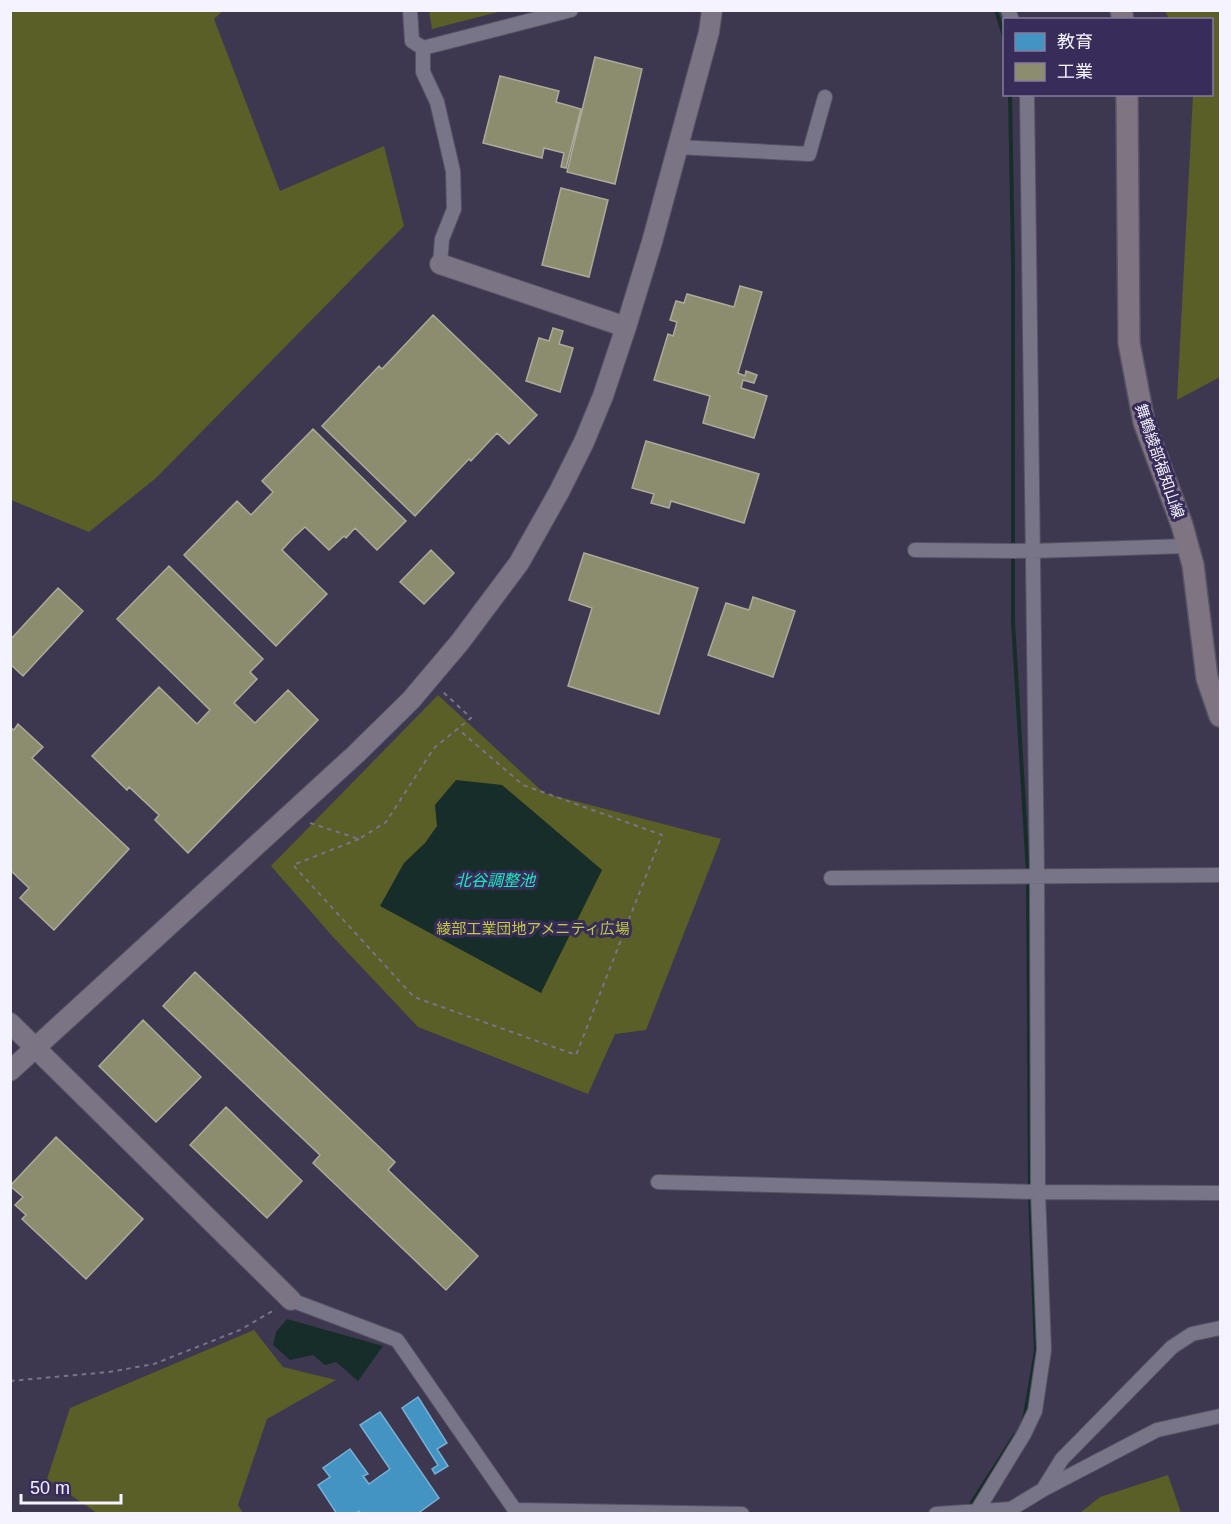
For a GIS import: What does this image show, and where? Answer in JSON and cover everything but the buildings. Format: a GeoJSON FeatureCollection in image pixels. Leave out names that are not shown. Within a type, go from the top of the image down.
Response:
{"type":"FeatureCollection","features":[{"type":"Feature","properties":{"kind":"main road","name":"舞鶴綾部福知山線"},"geometry":{"type":"LineString","coordinates":[[1127,96],[1129,343],[1144,422],[1182,525],[1192,566],[1207,678],[1221,716]]}},
{"type":"Feature","properties":{"kind":"street"},"geometry":{"type":"LineString","coordinates":[[410,10],[412,41],[423,48],[571,10]]}},
{"type":"Feature","properties":{"kind":"street"},"geometry":{"type":"LineString","coordinates":[[10,1071],[356,754],[411,700],[460,642],[519,562],[559,492],[584,442],[603,396],[626,327],[677,147],[709,32],[712,10]]}},
{"type":"Feature","properties":{"kind":"street"},"geometry":{"type":"LineString","coordinates":[[423,48],[423,72],[437,102],[453,171],[454,209],[442,239],[440,264],[626,327]]}},
{"type":"Feature","properties":{"kind":"street"},"geometry":{"type":"LineString","coordinates":[[976,1511],[1024,1434],[1035,1411],[1044,1350],[1038,1192],[1037,876],[1027,96]]}},
{"type":"Feature","properties":{"kind":"street"},"geometry":{"type":"LineString","coordinates":[[677,147],[809,154],[825,97]]}},
{"type":"Feature","properties":{"kind":"street"},"geometry":{"type":"LineString","coordinates":[[915,550],[1032,551],[1187,546]]}},
{"type":"Feature","properties":{"kind":"street"},"geometry":{"type":"LineString","coordinates":[[831,878],[1221,874]]}},
{"type":"Feature","properties":{"kind":"street"},"geometry":{"type":"LineString","coordinates":[[10,1023],[291,1300],[398,1340],[515,1512],[742,1514]]}},
{"type":"Feature","properties":{"kind":"street"},"geometry":{"type":"LineString","coordinates":[[658,1182],[1038,1192],[1221,1193]]}},
{"type":"Feature","properties":{"kind":"street"},"geometry":{"type":"LineString","coordinates":[[1044,1489],[1062,1459],[1172,1347],[1192,1334],[1221,1328]]}},
{"type":"Feature","properties":{"kind":"street"},"geometry":{"type":"LineString","coordinates":[[936,1514],[1011,1509],[1044,1489],[1157,1430],[1221,1416]]}},
{"type":"Feature","properties":{"kind":"path"},"geometry":{"type":"LineString","coordinates":[[429,678],[471,718],[434,748],[386,822],[359,839],[293,865],[414,997],[576,1055],[662,835],[523,785],[458,729]]}},
{"type":"Feature","properties":{"kind":"path"},"geometry":{"type":"LineString","coordinates":[[310,823],[359,839]]}},
{"type":"Feature","properties":{"kind":"path"},"geometry":{"type":"LineString","coordinates":[[10,1381],[109,1372],[154,1364],[240,1330],[291,1300]]}},
{"type":"Feature","properties":{"kind":"green space"},"geometry":{"type":"Polygon","coordinates":[[[429,10],[502,10],[502,11],[432,29],[429,10]]]}},
{"type":"Feature","properties":{"kind":"green space"},"geometry":{"type":"Polygon","coordinates":[[[10,11],[223,11],[214,19],[280,191],[384,146],[404,226],[156,478],[89,532],[11,500],[10,11]]]}},
{"type":"Feature","properties":{"kind":"green space"},"geometry":{"type":"Polygon","coordinates":[[[1165,11],[1220,11],[1220,377],[1177,400],[1193,96],[1213,96],[1213,18],[1168,18],[1165,11]]]}},
{"type":"Feature","properties":{"kind":"green space","name":"綾部工業団地アメニティ広場"},"geometry":{"type":"Polygon","coordinates":[[[438,695],[544,793],[721,839],[646,1030],[615,1034],[588,1094],[418,1027],[334,938],[271,866],[438,695]]]}},
{"type":"Feature","properties":{"kind":"green space"},"geometry":{"type":"Polygon","coordinates":[[[254,1330],[283,1367],[336,1380],[267,1419],[238,1505],[243,1513],[97,1513],[47,1479],[70,1408],[254,1330]]]}},
{"type":"Feature","properties":{"kind":"green space"},"geometry":{"type":"Polygon","coordinates":[[[1168,1475],[1181,1513],[1080,1513],[1100,1497],[1168,1475]]]}},
{"type":"Feature","properties":{"kind":"water","name":"北谷調整池"},"geometry":{"type":"Polygon","coordinates":[[[456,780],[502,785],[602,870],[541,993],[380,906],[404,863],[425,843],[437,826],[435,805],[456,780]]]}},
{"type":"Feature","properties":{"kind":"water"},"geometry":{"type":"Polygon","coordinates":[[[287,1319],[383,1346],[358,1381],[336,1362],[325,1365],[313,1355],[290,1360],[273,1345],[276,1332],[287,1319]]]}},
{"type":"Feature","properties":{"kind":"waterway"},"geometry":{"type":"LineString","coordinates":[[996,10],[1003,33]]}},
{"type":"Feature","properties":{"kind":"waterway"},"geometry":{"type":"LineString","coordinates":[[1010,96],[1013,264],[1013,547]]}},
{"type":"Feature","properties":{"kind":"waterway"},"geometry":{"type":"LineString","coordinates":[[1013,554],[1013,622],[1028,873]]}},
{"type":"Feature","properties":{"kind":"waterway"},"geometry":{"type":"LineString","coordinates":[[1028,881],[1030,1188]]}},
{"type":"Feature","properties":{"kind":"waterway"},"geometry":{"type":"LineString","coordinates":[[1024,1421],[1036,1351],[1030,1196]]}},
{"type":"Feature","properties":{"kind":"waterway"},"geometry":{"type":"LineString","coordinates":[[969,1507],[1015,1435]]}}]}
